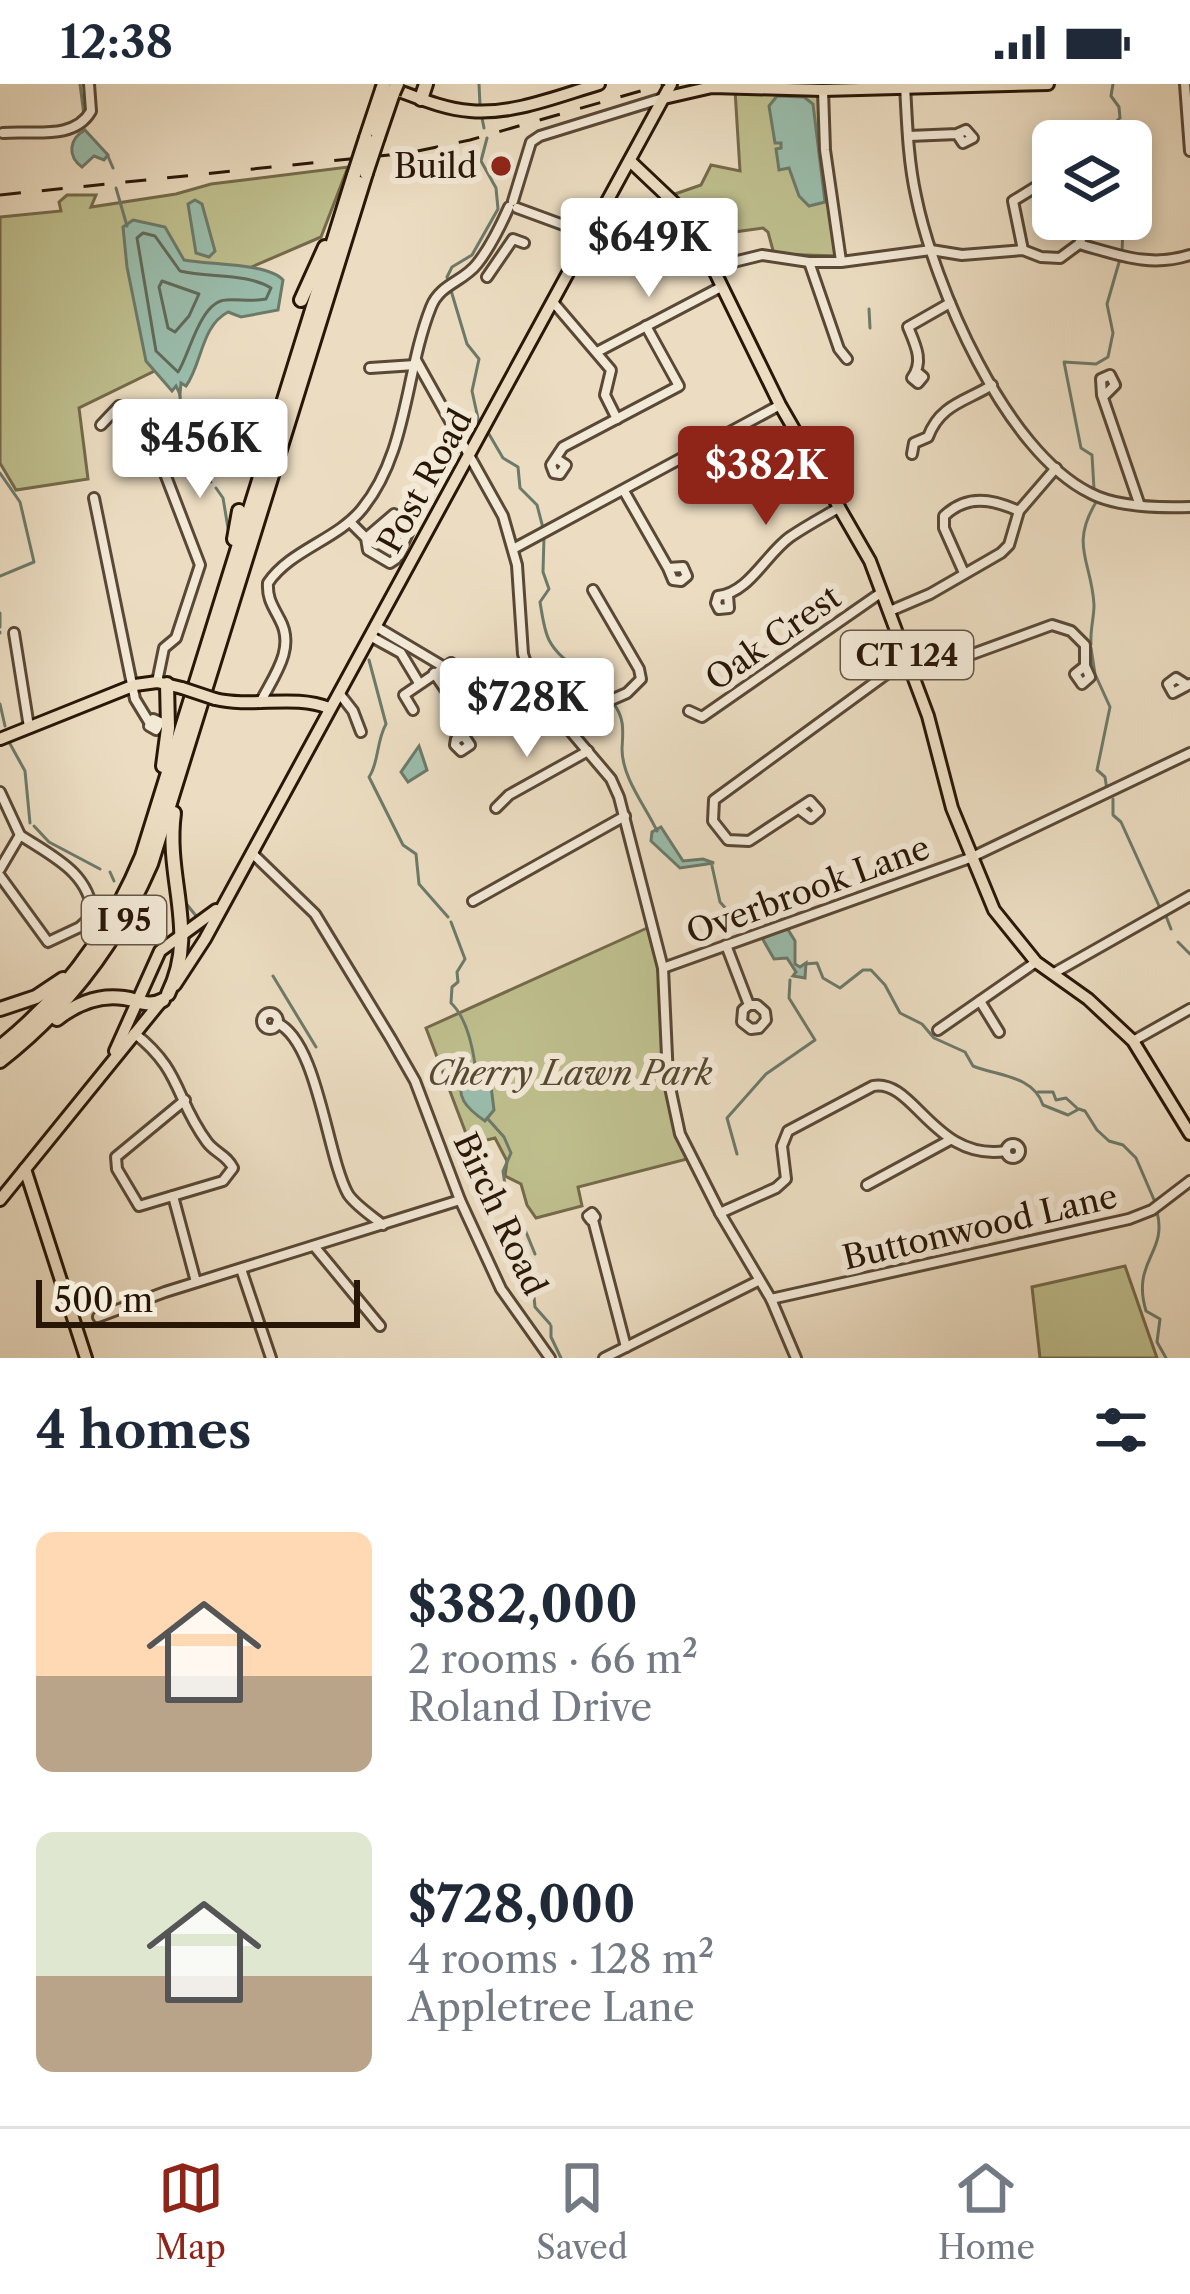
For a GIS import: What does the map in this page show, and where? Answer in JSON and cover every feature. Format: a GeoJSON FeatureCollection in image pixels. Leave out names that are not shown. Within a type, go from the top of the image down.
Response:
{"type":"FeatureCollection","features":[{"type":"Feature","properties":{"kind":"highway"},"geometry":{"type":"LineString","coordinates":[[422,99],[426,84]]}},
{"type":"Feature","properties":{"kind":"highway","name":"I 95"},"geometry":{"type":"LineString","coordinates":[[0,1061],[62,988],[116,912],[142,856],[387,87]]}},
{"type":"Feature","properties":{"kind":"highway"},"geometry":{"type":"LineString","coordinates":[[301,300],[358,176]]}},
{"type":"Feature","properties":{"kind":"highway","name":"I 95"},"geometry":{"type":"LineString","coordinates":[[6,1049],[69,998],[116,933],[151,864],[358,176]]}},
{"type":"Feature","properties":{"kind":"highway"},"geometry":{"type":"LineString","coordinates":[[208,646],[239,511]]}},
{"type":"Feature","properties":{"kind":"highway"},"geometry":{"type":"LineString","coordinates":[[142,856],[165,756],[162,683]]}},
{"type":"Feature","properties":{"kind":"highway"},"geometry":{"type":"LineString","coordinates":[[6,1049],[83,1003],[109,997],[153,1005],[165,997],[182,962],[172,832],[185,758]]}},
{"type":"Feature","properties":{"kind":"highway"},"geometry":{"type":"LineString","coordinates":[[178,906],[188,921],[197,924]]}},
{"type":"Feature","properties":{"kind":"highway"},"geometry":{"type":"LineString","coordinates":[[0,1009],[29,1000],[58,983],[116,912]]}},
{"type":"Feature","properties":{"kind":"main road","name":"Post Road"},"geometry":{"type":"LineString","coordinates":[[0,1201],[192,961],[671,84]]}},
{"type":"Feature","properties":{"kind":"main road"},"geometry":{"type":"LineString","coordinates":[[664,98],[712,87],[823,90],[1048,84]]}},
{"type":"Feature","properties":{"kind":"main road"},"geometry":{"type":"LineString","coordinates":[[387,87],[477,112],[511,108],[592,85]]}},
{"type":"Feature","properties":{"kind":"main road","name":"CT 124"},"geometry":{"type":"LineString","coordinates":[[630,161],[687,215],[780,405],[840,507],[882,592],[915,675],[970,858],[1007,931],[1036,962],[1133,1041],[1190,1134]]}},
{"type":"Feature","properties":{"kind":"main road"},"geometry":{"type":"LineString","coordinates":[[0,739],[135,685],[162,683],[215,699],[259,704],[313,702],[329,708]]}},
{"type":"Feature","properties":{"kind":"main road","name":"Post Road"},"geometry":{"type":"LineString","coordinates":[[132,1031],[160,951],[222,903]]}},
{"type":"Feature","properties":{"kind":"main road"},"geometry":{"type":"LineString","coordinates":[[26,1169],[86,1358]]}},
{"type":"Feature","properties":{"kind":"street"},"geometry":{"type":"LineString","coordinates":[[3,134],[44,134],[81,123],[91,110],[89,84]]}},
{"type":"Feature","properties":{"kind":"street"},"geometry":{"type":"LineString","coordinates":[[1185,84],[1190,151]]}},
{"type":"Feature","properties":{"kind":"street"},"geometry":{"type":"LineString","coordinates":[[905,86],[916,195],[931,250],[950,303],[1015,426],[1056,468],[1094,495],[1190,507]]}},
{"type":"Feature","properties":{"kind":"street"},"geometry":{"type":"LineString","coordinates":[[823,90],[825,150],[841,262]]}},
{"type":"Feature","properties":{"kind":"street"},"geometry":{"type":"LineString","coordinates":[[259,704],[286,642],[283,624],[268,601],[268,583],[278,570],[350,522],[373,493],[394,444],[431,306],[451,282],[478,262],[512,208],[531,142],[664,98]]}},
{"type":"Feature","properties":{"kind":"street"},"geometry":{"type":"LineString","coordinates":[[909,136],[957,134]]}},
{"type":"Feature","properties":{"kind":"street"},"geometry":{"type":"LineString","coordinates":[[1023,250],[1012,201],[1032,189]]}},
{"type":"Feature","properties":{"kind":"street"},"geometry":{"type":"LineString","coordinates":[[512,208],[626,248],[710,266],[762,255],[841,262],[931,250],[962,255],[1023,250],[1060,258],[1081,240]]}},
{"type":"Feature","properties":{"kind":"street"},"geometry":{"type":"LineString","coordinates":[[495,232],[524,243]]}},
{"type":"Feature","properties":{"kind":"street"},"geometry":{"type":"LineString","coordinates":[[487,277],[513,239]]}},
{"type":"Feature","properties":{"kind":"street"},"geometry":{"type":"LineString","coordinates":[[1079,244],[1146,263],[1190,255]]}},
{"type":"Feature","properties":{"kind":"street"},"geometry":{"type":"LineString","coordinates":[[809,262],[839,349],[847,358]]}},
{"type":"Feature","properties":{"kind":"street"},"geometry":{"type":"LineString","coordinates":[[597,352],[721,287]]}},
{"type":"Feature","properties":{"kind":"street"},"geometry":{"type":"LineString","coordinates":[[553,302],[611,370],[605,394],[617,419]]}},
{"type":"Feature","properties":{"kind":"street"},"geometry":{"type":"LineString","coordinates":[[917,372],[920,356],[908,327],[950,303]]}},
{"type":"Feature","properties":{"kind":"street"},"geometry":{"type":"LineString","coordinates":[[556,459],[563,446],[679,386],[646,326]]}},
{"type":"Feature","properties":{"kind":"street"},"geometry":{"type":"LineString","coordinates":[[370,368],[416,363]]}},
{"type":"Feature","properties":{"kind":"street"},"geometry":{"type":"LineString","coordinates":[[416,363],[503,516],[519,580],[523,654],[531,678],[611,778],[663,968],[670,1102],[685,1146],[771,1299],[796,1358]]}},
{"type":"Feature","properties":{"kind":"street"},"geometry":{"type":"LineString","coordinates":[[912,454],[914,443],[928,436],[949,406],[992,385]]}},
{"type":"Feature","properties":{"kind":"street"},"geometry":{"type":"LineString","coordinates":[[1103,397],[1139,504]]}},
{"type":"Feature","properties":{"kind":"street"},"geometry":{"type":"LineString","coordinates":[[513,549],[780,405]]}},
{"type":"Feature","properties":{"kind":"street"},"geometry":{"type":"LineString","coordinates":[[101,425],[118,406],[139,411],[199,558],[183,621],[176,638],[164,648],[162,683]]}},
{"type":"Feature","properties":{"kind":"street"},"geometry":{"type":"LineString","coordinates":[[890,611],[930,594],[1009,544],[1019,511],[1056,468]]}},
{"type":"Feature","properties":{"kind":"street"},"geometry":{"type":"LineString","coordinates":[[624,491],[668,568]]}},
{"type":"Feature","properties":{"kind":"street"},"geometry":{"type":"LineString","coordinates":[[94,498],[136,702],[149,722]]}},
{"type":"Feature","properties":{"kind":"street"},"geometry":{"type":"LineString","coordinates":[[964,573],[944,528],[944,516],[956,506],[980,500],[1019,511]]}},
{"type":"Feature","properties":{"kind":"street"},"geometry":{"type":"LineString","coordinates":[[728,595],[790,537],[840,507]]}},
{"type":"Feature","properties":{"kind":"street"},"geometry":{"type":"LineString","coordinates":[[350,522],[366,538],[368,550],[390,562],[409,531],[394,514],[366,538]]}},
{"type":"Feature","properties":{"kind":"street"},"geometry":{"type":"LineString","coordinates":[[563,721],[637,687],[641,679],[640,669],[592,590]]}},
{"type":"Feature","properties":{"kind":"street","name":"Oak Crest"},"geometry":{"type":"LineString","coordinates":[[689,712],[702,717],[882,592]]}},
{"type":"Feature","properties":{"kind":"street"},"geometry":{"type":"LineString","coordinates":[[915,675],[1052,625],[1071,631],[1082,641],[1085,666]]}},
{"type":"Feature","properties":{"kind":"street"},"geometry":{"type":"LineString","coordinates":[[372,631],[447,665],[404,695],[412,710]]}},
{"type":"Feature","properties":{"kind":"street"},"geometry":{"type":"LineString","coordinates":[[14,634],[29,727]]}},
{"type":"Feature","properties":{"kind":"street"},"geometry":{"type":"LineString","coordinates":[[398,646],[420,683]]}},
{"type":"Feature","properties":{"kind":"street"},"geometry":{"type":"LineString","coordinates":[[799,808],[749,841],[728,840],[713,821],[714,800],[908,658]]}},
{"type":"Feature","properties":{"kind":"street"},"geometry":{"type":"LineString","coordinates":[[434,673],[445,689]]}},
{"type":"Feature","properties":{"kind":"street"},"geometry":{"type":"LineString","coordinates":[[464,736],[487,699],[531,678]]}},
{"type":"Feature","properties":{"kind":"street"},"geometry":{"type":"LineString","coordinates":[[338,692],[361,732]]}},
{"type":"Feature","properties":{"kind":"street"},"geometry":{"type":"LineString","coordinates":[[496,808],[509,795],[588,752]]}},
{"type":"Feature","properties":{"kind":"street","name":"Overbrook Lane"},"geometry":{"type":"LineString","coordinates":[[663,968],[970,858],[1190,753]]}},
{"type":"Feature","properties":{"kind":"street"},"geometry":{"type":"LineString","coordinates":[[0,792],[20,835],[75,871],[89,891],[93,915],[80,927],[48,942],[0,873],[20,835]]}},
{"type":"Feature","properties":{"kind":"street"},"geometry":{"type":"LineString","coordinates":[[473,901],[625,816]]}},
{"type":"Feature","properties":{"kind":"street","name":"Birch Road"},"geometry":{"type":"LineString","coordinates":[[251,852],[315,914],[391,1039],[415,1082],[460,1200],[501,1289],[550,1358]]}},
{"type":"Feature","properties":{"kind":"street"},"geometry":{"type":"LineString","coordinates":[[1052,974],[1190,896]]}},
{"type":"Feature","properties":{"kind":"street"},"geometry":{"type":"LineString","coordinates":[[726,945],[749,1005]]}},
{"type":"Feature","properties":{"kind":"street"},"geometry":{"type":"LineString","coordinates":[[938,1030],[1036,962]]}},
{"type":"Feature","properties":{"kind":"street"},"geometry":{"type":"LineString","coordinates":[[980,1001],[999,1032]]}},
{"type":"Feature","properties":{"kind":"street"},"geometry":{"type":"LineString","coordinates":[[1133,1041],[1190,1009]]}},
{"type":"Feature","properties":{"kind":"street"},"geometry":{"type":"LineString","coordinates":[[278,1023],[291,1035],[318,1093],[349,1196],[384,1226]]}},
{"type":"Feature","properties":{"kind":"street"},"geometry":{"type":"LineString","coordinates":[[132,1031],[166,1061],[206,1140],[230,1161],[233,1171],[223,1181],[144,1206],[136,1204],[115,1159],[185,1100]]}},
{"type":"Feature","properties":{"kind":"street"},"geometry":{"type":"LineString","coordinates":[[720,1213],[786,1180],[782,1147],[788,1131],[873,1086],[884,1084],[899,1091],[950,1140],[982,1153],[1006,1151]]}},
{"type":"Feature","properties":{"kind":"street"},"geometry":{"type":"LineString","coordinates":[[867,1185],[950,1140]]}},
{"type":"Feature","properties":{"kind":"street","name":"Buttonwood Lane"},"geometry":{"type":"LineString","coordinates":[[771,1299],[1129,1219],[1152,1210],[1190,1181]]}},
{"type":"Feature","properties":{"kind":"street"},"geometry":{"type":"LineString","coordinates":[[172,1196],[196,1282]]}},
{"type":"Feature","properties":{"kind":"street"},"geometry":{"type":"LineString","coordinates":[[98,1317],[460,1200]]}},
{"type":"Feature","properties":{"kind":"street"},"geometry":{"type":"LineString","coordinates":[[593,1220],[626,1347]]}},
{"type":"Feature","properties":{"kind":"street"},"geometry":{"type":"LineString","coordinates":[[314,1246],[380,1326]]}},
{"type":"Feature","properties":{"kind":"street"},"geometry":{"type":"LineString","coordinates":[[242,1269],[271,1358]]}},
{"type":"Feature","properties":{"kind":"street"},"geometry":{"type":"LineString","coordinates":[[604,1358],[758,1281]]}},
{"type":"Feature","properties":{"kind":"green space"},"geometry":{"type":"Polygon","coordinates":[[[735,90],[821,92],[838,256],[774,254],[763,228],[734,232],[726,209],[695,222],[672,195],[701,185],[711,165],[740,171],[735,90]]]}},
{"type":"Feature","properties":{"kind":"green space"},"geometry":{"type":"Polygon","coordinates":[[[348,167],[321,237],[189,294],[175,361],[79,408],[88,479],[16,490],[0,463],[0,217],[61,211],[59,202],[67,195],[96,195],[91,207],[211,184],[348,167]]]}},
{"type":"Feature","properties":{"kind":"green space","name":"Cherry Lawn Park"},"geometry":{"type":"Polygon","coordinates":[[[656,924],[664,955],[673,1111],[691,1158],[578,1187],[582,1206],[536,1218],[521,1184],[505,1176],[507,1161],[495,1138],[470,1144],[426,1028],[656,924]]]}},
{"type":"Feature","properties":{"kind":"green space"},"geometry":{"type":"Polygon","coordinates":[[[1125,1266],[1157,1358],[1040,1358],[1032,1287],[1125,1266]]]}},
{"type":"Feature","properties":{"kind":"water"},"geometry":{"type":"Polygon","coordinates":[[[777,96],[804,97],[813,104],[825,202],[809,206],[799,196],[789,168],[779,170],[776,149],[781,143],[775,143],[769,106],[777,96]]]}},
{"type":"Feature","properties":{"kind":"water"},"geometry":{"type":"Polygon","coordinates":[[[85,130],[108,155],[104,160],[94,156],[82,167],[72,148],[85,130]]]}},
{"type":"Feature","properties":{"kind":"water"},"geometry":{"type":"Polygon","coordinates":[[[195,200],[202,204],[215,251],[209,257],[196,253],[188,204],[195,200]]]}},
{"type":"Feature","properties":{"kind":"water"},"geometry":{"type":"Polygon","coordinates":[[[133,220],[165,227],[184,260],[252,268],[283,280],[278,310],[241,317],[228,312],[219,318],[186,386],[181,383],[180,394],[146,361],[123,227],[133,220]]]}},
{"type":"Feature","properties":{"kind":"water"},"geometry":{"type":"Polygon","coordinates":[[[419,746],[427,770],[408,782],[401,772],[419,746]]]}},
{"type":"Feature","properties":{"kind":"water"},"geometry":{"type":"Polygon","coordinates":[[[661,827],[683,861],[714,863],[680,868],[651,841],[652,832],[661,827]]]}},
{"type":"Feature","properties":{"kind":"water"},"geometry":{"type":"Polygon","coordinates":[[[787,928],[795,941],[795,964],[806,963],[805,978],[793,976],[796,972],[787,958],[774,959],[762,938],[787,928]]]}},
{"type":"Feature","properties":{"kind":"water"},"geometry":{"type":"Polygon","coordinates":[[[476,1064],[489,1070],[494,1110],[485,1121],[468,1106],[460,1089],[463,1073],[476,1064]]]}},
{"type":"Feature","properties":{"kind":"waterway"},"geometry":{"type":"LineString","coordinates":[[80,84],[84,115]]}},
{"type":"Feature","properties":{"kind":"waterway"},"geometry":{"type":"LineString","coordinates":[[479,84],[480,105]]}},
{"type":"Feature","properties":{"kind":"waterway"},"geometry":{"type":"LineString","coordinates":[[1113,84],[1118,120]]}},
{"type":"Feature","properties":{"kind":"waterway"},"geometry":{"type":"LineString","coordinates":[[482,118],[484,128]]}},
{"type":"Feature","properties":{"kind":"waterway"},"geometry":{"type":"LineString","coordinates":[[479,423],[472,391],[479,359],[467,344],[447,277],[452,267],[472,255],[498,209],[496,188],[481,161],[487,138]]}},
{"type":"Feature","properties":{"kind":"waterway"},"geometry":{"type":"LineString","coordinates":[[107,154],[113,168]]}},
{"type":"Feature","properties":{"kind":"waterway"},"geometry":{"type":"LineString","coordinates":[[116,188],[127,226]]}},
{"type":"Feature","properties":{"kind":"waterway"},"geometry":{"type":"LineString","coordinates":[[1122,252],[1123,240]]}},
{"type":"Feature","properties":{"kind":"waterway"},"geometry":{"type":"LineString","coordinates":[[1094,489],[1092,455],[1081,448],[1064,362],[1096,364],[1108,357],[1113,333],[1107,304],[1120,259]]}},
{"type":"Feature","properties":{"kind":"waterway"},"geometry":{"type":"LineString","coordinates":[[869,309],[870,328]]}},
{"type":"Feature","properties":{"kind":"waterway"},"geometry":{"type":"LineString","coordinates":[[179,390],[187,447],[211,482]]}},
{"type":"Feature","properties":{"kind":"waterway"},"geometry":{"type":"LineString","coordinates":[[486,429],[503,458],[518,467],[520,488],[537,505],[543,528]]}},
{"type":"Feature","properties":{"kind":"waterway"},"geometry":{"type":"LineString","coordinates":[[0,473],[20,502],[34,562],[0,576]]}},
{"type":"Feature","properties":{"kind":"waterway"},"geometry":{"type":"LineString","coordinates":[[216,488],[223,498],[229,534]]}},
{"type":"Feature","properties":{"kind":"waterway"},"geometry":{"type":"LineString","coordinates":[[1091,644],[1094,605],[1083,543],[1095,504]]}},
{"type":"Feature","properties":{"kind":"waterway"},"geometry":{"type":"LineString","coordinates":[[544,537],[543,572],[549,589],[540,602],[547,636],[561,656],[606,696]]}},
{"type":"Feature","properties":{"kind":"waterway"},"geometry":{"type":"LineString","coordinates":[[0,613],[0,627]]}},
{"type":"Feature","properties":{"kind":"waterway"},"geometry":{"type":"LineString","coordinates":[[1091,648],[1095,674],[1110,707],[1097,770],[1105,777],[1107,790]]}},
{"type":"Feature","properties":{"kind":"waterway"},"geometry":{"type":"LineString","coordinates":[[369,660],[386,724],[369,777],[403,845],[416,854],[419,884],[448,917]]}},
{"type":"Feature","properties":{"kind":"waterway"},"geometry":{"type":"LineString","coordinates":[[613,703],[621,719],[626,771],[657,831]]}},
{"type":"Feature","properties":{"kind":"waterway"},"geometry":{"type":"LineString","coordinates":[[0,704],[5,726]]}},
{"type":"Feature","properties":{"kind":"waterway"},"geometry":{"type":"LineString","coordinates":[[9,742],[25,771],[30,823]]}},
{"type":"Feature","properties":{"kind":"waterway"},"geometry":{"type":"LineString","coordinates":[[1113,799],[1113,815],[1121,822],[1160,908]]}},
{"type":"Feature","properties":{"kind":"waterway"},"geometry":{"type":"LineString","coordinates":[[34,826],[49,842],[100,869]]}},
{"type":"Feature","properties":{"kind":"waterway"},"geometry":{"type":"LineString","coordinates":[[712,866],[720,902],[737,921],[748,918],[761,931]]}},
{"type":"Feature","properties":{"kind":"waterway"},"geometry":{"type":"LineString","coordinates":[[110,872],[114,881]]}},
{"type":"Feature","properties":{"kind":"waterway"},"geometry":{"type":"LineString","coordinates":[[184,901],[197,917]]}},
{"type":"Feature","properties":{"kind":"waterway"},"geometry":{"type":"LineString","coordinates":[[1166,916],[1171,929]]}},
{"type":"Feature","properties":{"kind":"waterway"},"geometry":{"type":"LineString","coordinates":[[451,922],[465,959],[452,987],[451,1003],[464,1023],[475,1064]]}},
{"type":"Feature","properties":{"kind":"waterway"},"geometry":{"type":"LineString","coordinates":[[1178,942],[1190,954]]}},
{"type":"Feature","properties":{"kind":"waterway"},"geometry":{"type":"LineString","coordinates":[[805,964],[817,963],[823,978],[840,988],[863,970],[871,970],[900,1013],[922,1024],[934,1038],[965,1052],[973,1066],[1023,1082],[1043,1105],[1068,1115],[1085,1111],[1097,1130],[1136,1158],[1155,1202]]}},
{"type":"Feature","properties":{"kind":"waterway"},"geometry":{"type":"LineString","coordinates":[[273,976],[316,1047]]}},
{"type":"Feature","properties":{"kind":"waterway"},"geometry":{"type":"LineString","coordinates":[[737,1154],[727,1118],[766,1074],[815,1040],[789,998],[790,980]]}},
{"type":"Feature","properties":{"kind":"waterway"},"geometry":{"type":"LineString","coordinates":[[1038,1092],[1053,1092],[1056,1100],[1066,1098],[1077,1108]]}},
{"type":"Feature","properties":{"kind":"waterway"},"geometry":{"type":"LineString","coordinates":[[487,1118],[511,1153],[503,1171],[506,1192]]}},
{"type":"Feature","properties":{"kind":"waterway"},"geometry":{"type":"LineString","coordinates":[[1157,1212],[1158,1238],[1143,1280],[1143,1294],[1146,1311],[1160,1319],[1157,1342],[1166,1358]]}},
{"type":"Feature","properties":{"kind":"waterway"},"geometry":{"type":"LineString","coordinates":[[519,1215],[535,1254]]}},
{"type":"Feature","properties":{"kind":"waterway"},"geometry":{"type":"LineString","coordinates":[[527,1278],[533,1293]]}},
{"type":"Feature","properties":{"kind":"waterway"},"geometry":{"type":"LineString","coordinates":[[534,1297],[535,1307],[550,1324]]}},
{"type":"Feature","properties":{"kind":"waterway"},"geometry":{"type":"LineString","coordinates":[[551,1326],[561,1358]]}},
{"type":"Feature","properties":{"kind":"railway"},"geometry":{"type":"LineString","coordinates":[[0,195],[408,153],[665,84]]}},
{"type":"Feature","properties":{"kind":"place","name":"Build"},"geometry":{"type":"Point","coordinates":[501,166]}}]}
